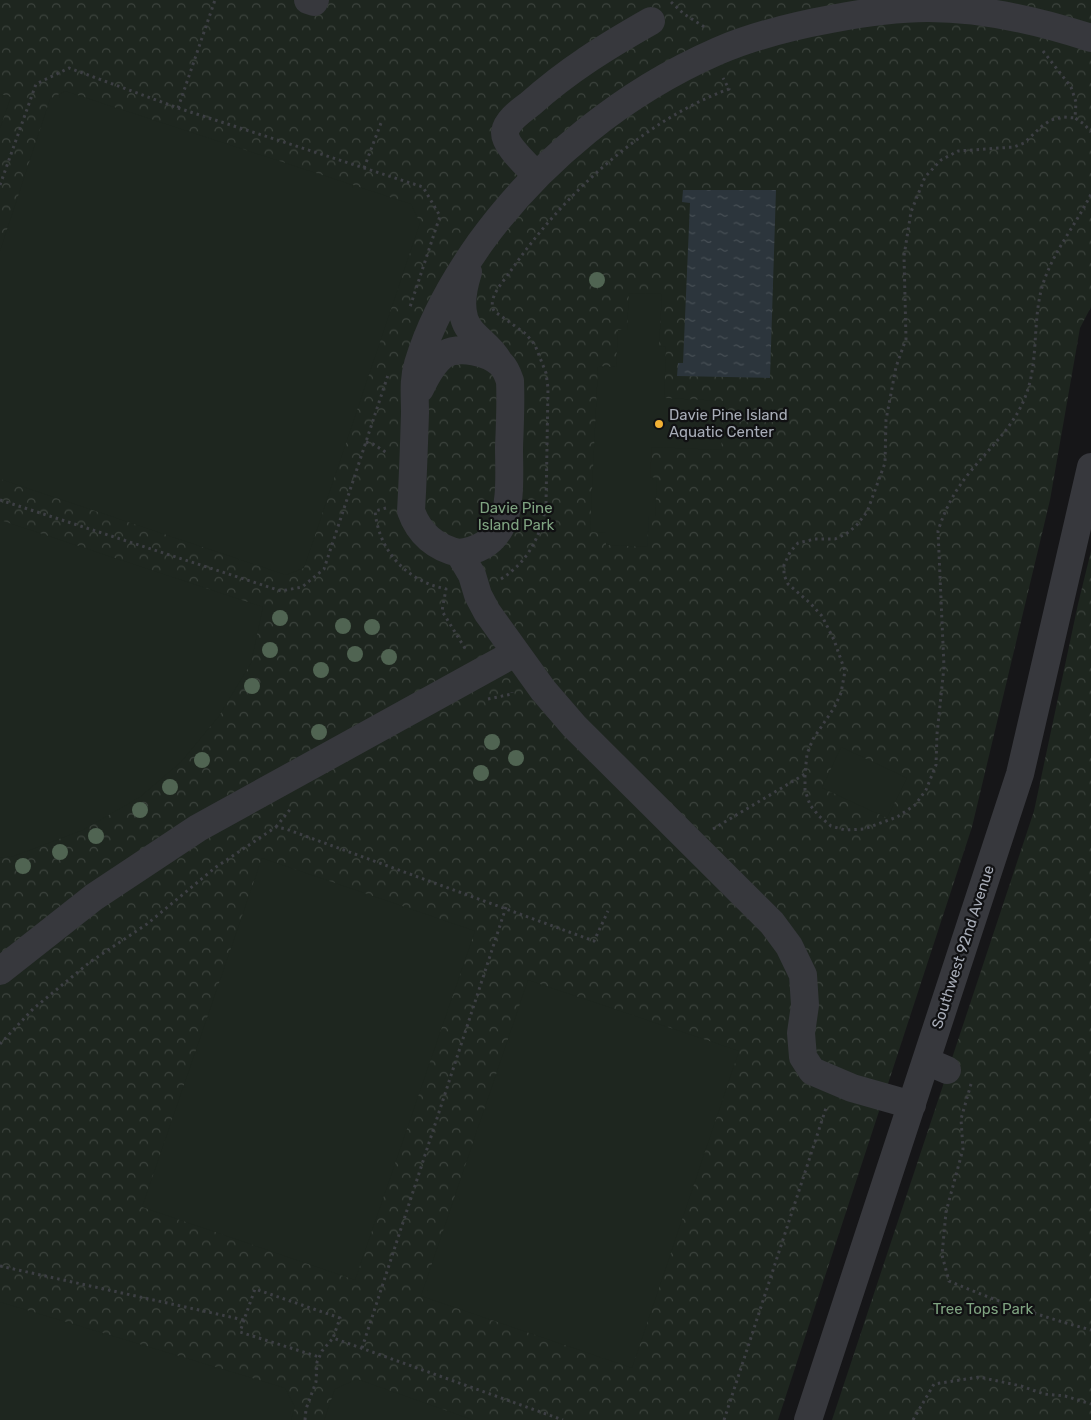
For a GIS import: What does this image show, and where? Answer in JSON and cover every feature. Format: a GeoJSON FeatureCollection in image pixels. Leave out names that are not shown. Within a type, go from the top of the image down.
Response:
{"type":"FeatureCollection","features":[{"type":"Feature","properties":{"kind":"street"},"geometry":{"type":"LineString","coordinates":[[308,0],[314,2],[315,0]]}},
{"type":"Feature","properties":{"kind":"street"},"geometry":{"type":"LineString","coordinates":[[475,251],[463,291],[463,315],[470,330],[493,351],[510,381],[508,497],[501,526],[494,537],[476,550],[459,553],[450,551],[430,540],[415,521],[412,511],[416,368],[423,346],[444,301],[475,251],[498,219],[536,175],[588,130],[617,108],[683,68],[740,43],[802,24],[855,14],[928,8],[990,13],[1062,29],[1091,38]]}},
{"type":"Feature","properties":{"kind":"street"},"geometry":{"type":"LineString","coordinates":[[536,175],[510,147],[505,132],[508,124],[540,94],[572,69],[651,21]]}},
{"type":"Feature","properties":{"kind":"street"},"geometry":{"type":"LineString","coordinates":[[415,407],[419,392],[430,369],[447,353],[457,350],[468,351],[481,354],[500,364]]}},
{"type":"Feature","properties":{"kind":"street","name":"Southwest 92nd Avenue"},"geometry":{"type":"LineString","coordinates":[[808,1420],[912,1105],[937,1065],[1020,774],[1091,467]]}},
{"type":"Feature","properties":{"kind":"street"},"geometry":{"type":"LineString","coordinates":[[459,553],[472,576],[478,595],[487,612],[543,690],[574,726],[772,923],[789,946],[803,976],[805,1005],[801,1034],[803,1057],[812,1071],[852,1088],[912,1105]]}},
{"type":"Feature","properties":{"kind":"street"},"geometry":{"type":"LineString","coordinates":[[0,971],[94,897],[198,828],[515,653]]}},
{"type":"Feature","properties":{"kind":"path"},"geometry":{"type":"LineString","coordinates":[[178,108],[215,0]]}},
{"type":"Feature","properties":{"kind":"path"},"geometry":{"type":"LineString","coordinates":[[669,0],[701,26],[740,43]]}},
{"type":"Feature","properties":{"kind":"path"},"geometry":{"type":"LineString","coordinates":[[1041,48],[1071,87],[1076,102],[1075,118]]}},
{"type":"Feature","properties":{"kind":"path"},"geometry":{"type":"LineString","coordinates":[[0,186],[36,84],[69,68],[178,108],[423,187],[440,216],[409,310]]}},
{"type":"Feature","properties":{"kind":"path"},"geometry":{"type":"LineString","coordinates":[[499,580],[514,569],[530,551],[544,520],[546,505],[548,388],[542,360],[535,345],[526,334],[494,311],[491,306],[492,301],[502,283],[538,234],[576,192],[616,156],[647,134],[696,103],[729,89],[722,76]]}},
{"type":"Feature","properties":{"kind":"path"},"geometry":{"type":"LineString","coordinates":[[1091,132],[1075,118],[1063,117],[1052,120],[1042,126],[1024,143],[1014,147],[958,151],[941,160],[925,176],[911,212],[904,256],[906,339],[896,367],[886,420],[885,463],[867,512],[856,526],[846,534],[835,539],[815,539],[798,543],[790,552],[784,566],[784,575],[788,584],[822,616],[834,640],[845,671],[841,694],[813,739],[807,754],[805,774],[806,790],[810,805],[831,826],[845,830],[864,829],[897,817],[915,805],[926,790],[936,765],[936,734],[944,667],[938,531],[944,512],[954,493],[970,471],[1010,428],[1027,393],[1035,353],[1041,293],[1048,269],[1091,194]]}},
{"type":"Feature","properties":{"kind":"path"},"geometry":{"type":"LineString","coordinates":[[364,168],[381,123]]}},
{"type":"Feature","properties":{"kind":"path"},"geometry":{"type":"LineString","coordinates":[[0,500],[281,591],[302,587],[324,570],[390,367]]}},
{"type":"Feature","properties":{"kind":"path"},"geometry":{"type":"LineString","coordinates":[[691,842],[805,774]]}},
{"type":"Feature","properties":{"kind":"path"},"geometry":{"type":"LineString","coordinates":[[0,1044],[33,1009],[90,962],[147,924],[216,867],[276,827],[594,941],[608,911]]}},
{"type":"Feature","properties":{"kind":"path"},"geometry":{"type":"LineString","coordinates":[[362,1348],[506,908]]}},
{"type":"Feature","properties":{"kind":"path"},"geometry":{"type":"LineString","coordinates":[[937,1065],[973,1076],[962,1119],[963,1149],[946,1212],[942,1255],[950,1281],[1051,1319],[1091,1330]]}},
{"type":"Feature","properties":{"kind":"path"},"geometry":{"type":"LineString","coordinates":[[724,1420],[835,1081]]}},
{"type":"Feature","properties":{"kind":"path"},"geometry":{"type":"LineString","coordinates":[[0,1266],[244,1320]]}},
{"type":"Feature","properties":{"kind":"path"},"geometry":{"type":"LineString","coordinates":[[305,1420],[306,1409],[316,1382],[317,1362],[322,1351],[334,1338],[340,1318],[255,1289],[240,1332],[319,1357]]}},
{"type":"Feature","properties":{"kind":"path"},"geometry":{"type":"LineString","coordinates":[[334,1338],[563,1420]]}},
{"type":"Feature","properties":{"kind":"path"},"geometry":{"type":"LineString","coordinates":[[913,1420],[934,1384],[979,1377],[1021,1386],[1044,1394],[1065,1396],[1091,1404]]}},
{"type":"Feature","properties":{"kind":"green space","name":"Davie Pine Island Park"},"geometry":{"type":"Polygon","coordinates":[[[0,0],[1091,0],[1091,307],[1080,328],[1050,500],[972,827],[778,1420],[0,1420],[0,0]]]}},
{"type":"Feature","properties":{"kind":"green space"},"geometry":{"type":"Polygon","coordinates":[[[65,91],[411,204],[420,223],[304,568],[286,575],[0,479],[0,251],[50,99],[65,91]]]}},
{"type":"Feature","properties":{"kind":"green space"},"geometry":{"type":"Polygon","coordinates":[[[0,94],[11,97],[0,128],[0,94]]]}},
{"type":"Feature","properties":{"kind":"green space","name":"Davie Pine Island Aquatic Center"},"geometry":{"type":"Polygon","coordinates":[[[629,293],[662,294],[659,346],[666,347],[664,398],[724,401],[721,450],[652,447],[650,477],[657,478],[655,516],[649,516],[647,547],[606,545],[606,533],[590,532],[598,366],[616,367],[618,330],[627,330],[629,293]]]}},
{"type":"Feature","properties":{"kind":"green space"},"geometry":{"type":"Polygon","coordinates":[[[0,520],[263,607],[251,663],[219,716],[181,762],[140,797],[83,830],[14,856],[0,858],[0,520]]]}},
{"type":"Feature","properties":{"kind":"green space","name":"Tree Tops Park"},"geometry":{"type":"Polygon","coordinates":[[[1091,551],[1091,1420],[832,1420],[1034,811],[1091,551]]]}},
{"type":"Feature","properties":{"kind":"green space"},"geometry":{"type":"Polygon","coordinates":[[[841,747],[907,778],[887,818],[822,788],[841,747]]]}},
{"type":"Feature","properties":{"kind":"green space"},"geometry":{"type":"Polygon","coordinates":[[[262,858],[475,931],[355,1280],[142,1207],[262,858]]]}},
{"type":"Feature","properties":{"kind":"green space"},"geometry":{"type":"Polygon","coordinates":[[[528,980],[739,1051],[632,1368],[421,1296],[528,980]]]}},
{"type":"Feature","properties":{"kind":"green space"},"geometry":{"type":"Polygon","coordinates":[[[0,1302],[285,1388],[295,1407],[291,1420],[0,1420],[0,1302]]]}},
{"type":"Feature","properties":{"kind":"green space"},"geometry":{"type":"Polygon","coordinates":[[[357,1379],[473,1420],[324,1420],[335,1389],[357,1379]]]}},
{"type":"Feature","properties":{"kind":"water"},"geometry":{"type":"Polygon","coordinates":[[[683,190],[776,190],[770,378],[677,376],[678,363],[683,363],[690,203],[682,202],[683,190]]]}},
{"type":"Feature","properties":{"kind":"place","name":"Davie Pine Island Aquatic Center"},"geometry":{"type":"Point","coordinates":[659,424]}}]}
